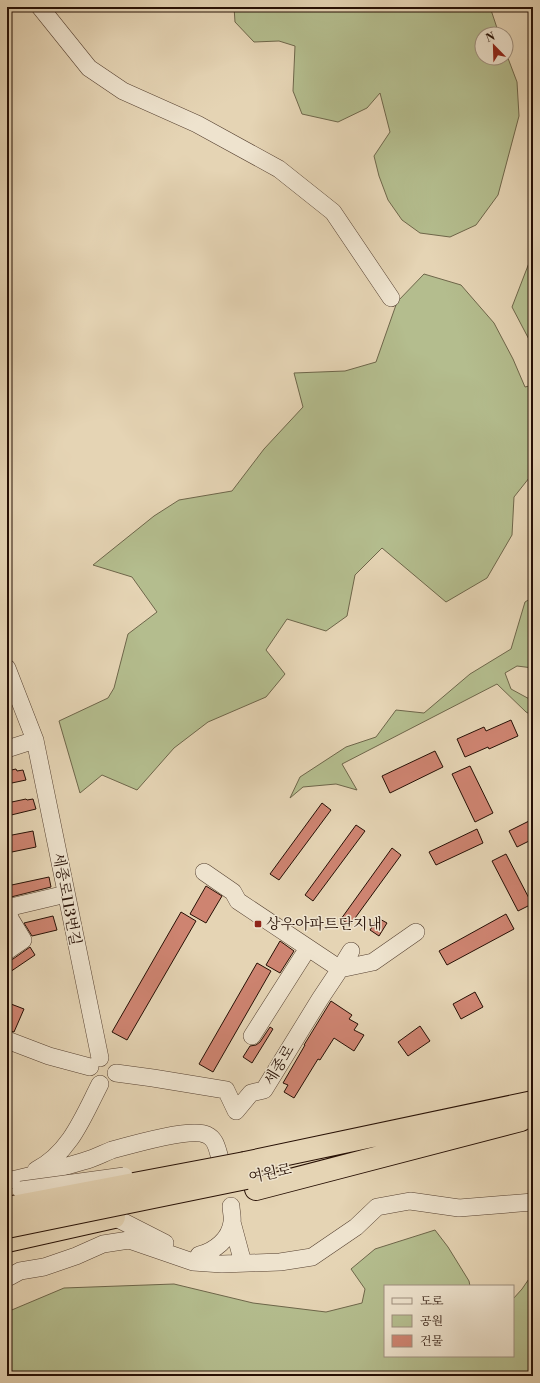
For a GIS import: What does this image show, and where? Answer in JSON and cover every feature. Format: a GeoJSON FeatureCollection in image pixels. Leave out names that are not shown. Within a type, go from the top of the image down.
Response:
{"type":"FeatureCollection","features":[{"type":"Feature","properties":{"kind":"highway","name":"여원로"},"geometry":{"type":"LineString","coordinates":[[7,1227],[249,1177],[533,1102]]}},
{"type":"Feature","properties":{"kind":"highway"},"geometry":{"type":"LineString","coordinates":[[7,1241],[114,1217],[249,1177],[527,1119]]}},
{"type":"Feature","properties":{"kind":"highway","name":"여원로"},"geometry":{"type":"LineString","coordinates":[[7,1208],[249,1177]]}},
{"type":"Feature","properties":{"kind":"street"},"geometry":{"type":"LineString","coordinates":[[40,7],[89,68],[123,91],[197,124],[279,169],[333,212],[391,298]]}},
{"type":"Feature","properties":{"kind":"street","name":"세종로113번길"},"geometry":{"type":"LineString","coordinates":[[7,668],[35,740],[67,898],[95,1062]]}},
{"type":"Feature","properties":{"kind":"street"},"geometry":{"type":"LineString","coordinates":[[7,749],[35,740]]}},
{"type":"Feature","properties":{"kind":"street"},"geometry":{"type":"LineString","coordinates":[[204,872],[233,892],[238,901],[340,970],[373,962],[416,932]]}},
{"type":"Feature","properties":{"kind":"street"},"geometry":{"type":"LineString","coordinates":[[7,951],[23,940],[8,912],[67,898]]}},
{"type":"Feature","properties":{"kind":"street"},"geometry":{"type":"LineString","coordinates":[[252,1036],[308,948]]}},
{"type":"Feature","properties":{"kind":"street"},"geometry":{"type":"LineString","coordinates":[[340,970],[351,951]]}},
{"type":"Feature","properties":{"kind":"street","name":"세종로"},"geometry":{"type":"LineString","coordinates":[[116,1073],[226,1090],[236,1110],[251,1093],[264,1090],[320,999],[340,970]]}},
{"type":"Feature","properties":{"kind":"street"},"geometry":{"type":"LineString","coordinates":[[7,1040],[49,1056],[95,1062],[108,1059],[116,1068],[116,1073],[112,1080],[108,1083],[100,1084],[96,1082],[90,1075],[95,1062]]}},
{"type":"Feature","properties":{"kind":"street"},"geometry":{"type":"LineString","coordinates":[[14,1185],[42,1167],[60,1153],[69,1142],[100,1084]]}},
{"type":"Feature","properties":{"kind":"street"},"geometry":{"type":"LineString","coordinates":[[77,1128],[76,1138],[79,1148],[87,1154],[112,1150],[181,1134],[202,1133],[212,1138],[220,1158]]}},
{"type":"Feature","properties":{"kind":"street"},"geometry":{"type":"LineString","coordinates":[[14,1185],[86,1161],[112,1150]]}},
{"type":"Feature","properties":{"kind":"street"},"geometry":{"type":"LineString","coordinates":[[14,1185],[227,1162],[249,1177]]}},
{"type":"Feature","properties":{"kind":"street"},"geometry":{"type":"LineString","coordinates":[[9,1277],[20,1271],[44,1268],[103,1244],[129,1240],[193,1262],[243,1264],[280,1262],[312,1258],[356,1227],[377,1208],[410,1201],[459,1208],[533,1202]]}},
{"type":"Feature","properties":{"kind":"street"},"geometry":{"type":"LineString","coordinates":[[199,1256],[209,1253],[227,1237],[232,1214],[243,1264]]}},
{"type":"Feature","properties":{"kind":"street"},"geometry":{"type":"LineString","coordinates":[[114,1217],[170,1245],[222,1264]]}},
{"type":"Feature","properties":{"kind":"green space"},"geometry":{"type":"Polygon","coordinates":[[[234,7],[490,7],[496,26],[474,26],[474,66],[511,66],[517,82],[519,116],[498,195],[476,225],[450,237],[420,233],[402,220],[388,200],[379,176],[374,156],[390,132],[380,93],[367,108],[338,122],[302,114],[293,91],[295,46],[279,41],[254,42],[235,22],[234,7]]]}},
{"type":"Feature","properties":{"kind":"green space"},"geometry":{"type":"Polygon","coordinates":[[[533,261],[533,347],[512,307],[529,263],[533,261]]]}},
{"type":"Feature","properties":{"kind":"green space"},"geometry":{"type":"Polygon","coordinates":[[[424,274],[461,285],[494,323],[513,359],[525,387],[533,385],[533,473],[514,497],[512,535],[487,578],[446,602],[382,548],[355,575],[347,616],[326,631],[287,619],[266,650],[285,674],[266,697],[208,722],[174,748],[137,790],[102,775],[80,793],[59,721],[108,698],[114,688],[128,634],[157,612],[132,577],[93,565],[154,516],[179,500],[232,491],[264,449],[303,407],[294,373],[345,371],[376,362],[397,302],[424,274]]]}},
{"type":"Feature","properties":{"kind":"green space"},"geometry":{"type":"Polygon","coordinates":[[[533,597],[533,668],[517,666],[505,673],[511,689],[533,701],[533,716],[526,712],[497,684],[342,764],[357,790],[336,784],[303,787],[290,798],[300,777],[346,747],[376,737],[396,710],[424,713],[470,674],[511,649],[525,602],[533,597]]]}},
{"type":"Feature","properties":{"kind":"green space"},"geometry":{"type":"Polygon","coordinates":[[[435,1230],[448,1247],[469,1281],[470,1285],[384,1285],[384,1357],[514,1357],[514,1298],[533,1273],[533,1376],[7,1376],[7,1312],[64,1288],[174,1284],[253,1303],[326,1312],[362,1303],[365,1289],[351,1269],[375,1249],[435,1230]]]}},
{"type":"Feature","properties":{"kind":"building"},"geometry":{"type":"Polygon","coordinates":[[[511,720],[518,736],[489,749],[488,747],[465,757],[457,739],[484,727],[486,731],[511,720]]]}},
{"type":"Feature","properties":{"kind":"building"},"geometry":{"type":"Polygon","coordinates":[[[435,751],[443,767],[390,793],[382,776],[435,751]]]}},
{"type":"Feature","properties":{"kind":"building"},"geometry":{"type":"Polygon","coordinates":[[[470,766],[493,813],[475,822],[452,774],[470,766]]]}},
{"type":"Feature","properties":{"kind":"building"},"geometry":{"type":"Polygon","coordinates":[[[16,769],[17,771],[23,770],[26,780],[7,784],[7,771],[16,769]]]}},
{"type":"Feature","properties":{"kind":"building"},"geometry":{"type":"Polygon","coordinates":[[[33,799],[36,809],[7,816],[7,803],[33,799]]]}},
{"type":"Feature","properties":{"kind":"building"},"geometry":{"type":"Polygon","coordinates":[[[322,803],[331,810],[279,880],[270,874],[322,803]]]}},
{"type":"Feature","properties":{"kind":"building"},"geometry":{"type":"Polygon","coordinates":[[[533,819],[533,839],[517,847],[509,831],[533,819]]]}},
{"type":"Feature","properties":{"kind":"building"},"geometry":{"type":"Polygon","coordinates":[[[356,825],[365,831],[313,901],[305,895],[356,825]]]}},
{"type":"Feature","properties":{"kind":"building"},"geometry":{"type":"Polygon","coordinates":[[[477,829],[483,843],[436,865],[429,852],[477,829]]]}},
{"type":"Feature","properties":{"kind":"building"},"geometry":{"type":"Polygon","coordinates":[[[33,831],[36,847],[7,853],[7,836],[33,831]]]}},
{"type":"Feature","properties":{"kind":"building"},"geometry":{"type":"Polygon","coordinates":[[[392,848],[401,855],[350,925],[341,919],[392,848]]]}},
{"type":"Feature","properties":{"kind":"building"},"geometry":{"type":"Polygon","coordinates":[[[506,854],[532,904],[518,911],[492,861],[506,854]]]}},
{"type":"Feature","properties":{"kind":"building"},"geometry":{"type":"Polygon","coordinates":[[[49,877],[51,887],[7,898],[7,886],[49,877]]]}},
{"type":"Feature","properties":{"kind":"building"},"geometry":{"type":"Polygon","coordinates":[[[206,886],[222,896],[206,923],[190,914],[206,886]]]}},
{"type":"Feature","properties":{"kind":"building"},"geometry":{"type":"Polygon","coordinates":[[[181,912],[196,921],[127,1040],[112,1032],[181,912]]]}},
{"type":"Feature","properties":{"kind":"building"},"geometry":{"type":"Polygon","coordinates":[[[506,914],[514,929],[447,965],[439,951],[506,914]]]}},
{"type":"Feature","properties":{"kind":"building"},"geometry":{"type":"Polygon","coordinates":[[[53,916],[57,930],[32,936],[24,923],[53,916]]]}},
{"type":"Feature","properties":{"kind":"building"},"geometry":{"type":"Polygon","coordinates":[[[378,918],[387,923],[379,936],[370,930],[378,918]]]}},
{"type":"Feature","properties":{"kind":"building"},"geometry":{"type":"Polygon","coordinates":[[[280,941],[294,951],[280,973],[266,965],[280,941]]]}},
{"type":"Feature","properties":{"kind":"building"},"geometry":{"type":"Polygon","coordinates":[[[30,947],[35,955],[7,974],[7,961],[13,959],[30,947]]]}},
{"type":"Feature","properties":{"kind":"building"},"geometry":{"type":"Polygon","coordinates":[[[257,963],[271,971],[213,1072],[199,1064],[257,963]]]}},
{"type":"Feature","properties":{"kind":"building"},"geometry":{"type":"Polygon","coordinates":[[[475,992],[483,1007],[461,1019],[453,1004],[475,992]]]}},
{"type":"Feature","properties":{"kind":"building"},"geometry":{"type":"Polygon","coordinates":[[[331,1001],[352,1015],[349,1019],[358,1024],[354,1030],[364,1035],[354,1051],[334,1038],[320,1060],[318,1059],[294,1098],[284,1092],[288,1085],[283,1083],[331,1001]]]}},
{"type":"Feature","properties":{"kind":"building"},"geometry":{"type":"Polygon","coordinates":[[[11,1004],[24,1009],[14,1032],[7,1030],[7,1014],[11,1004]]]}},
{"type":"Feature","properties":{"kind":"building"},"geometry":{"type":"Polygon","coordinates":[[[420,1026],[430,1041],[408,1056],[398,1042],[420,1026]]]}},
{"type":"Feature","properties":{"kind":"building"},"geometry":{"type":"Polygon","coordinates":[[[270,1027],[273,1029],[252,1063],[243,1057],[250,1046],[256,1045],[260,1042],[270,1027]]]}},
{"type":"Feature","properties":{"kind":"place","name":"상우아파트단지내"},"geometry":{"type":"Point","coordinates":[258,924]}}]}
